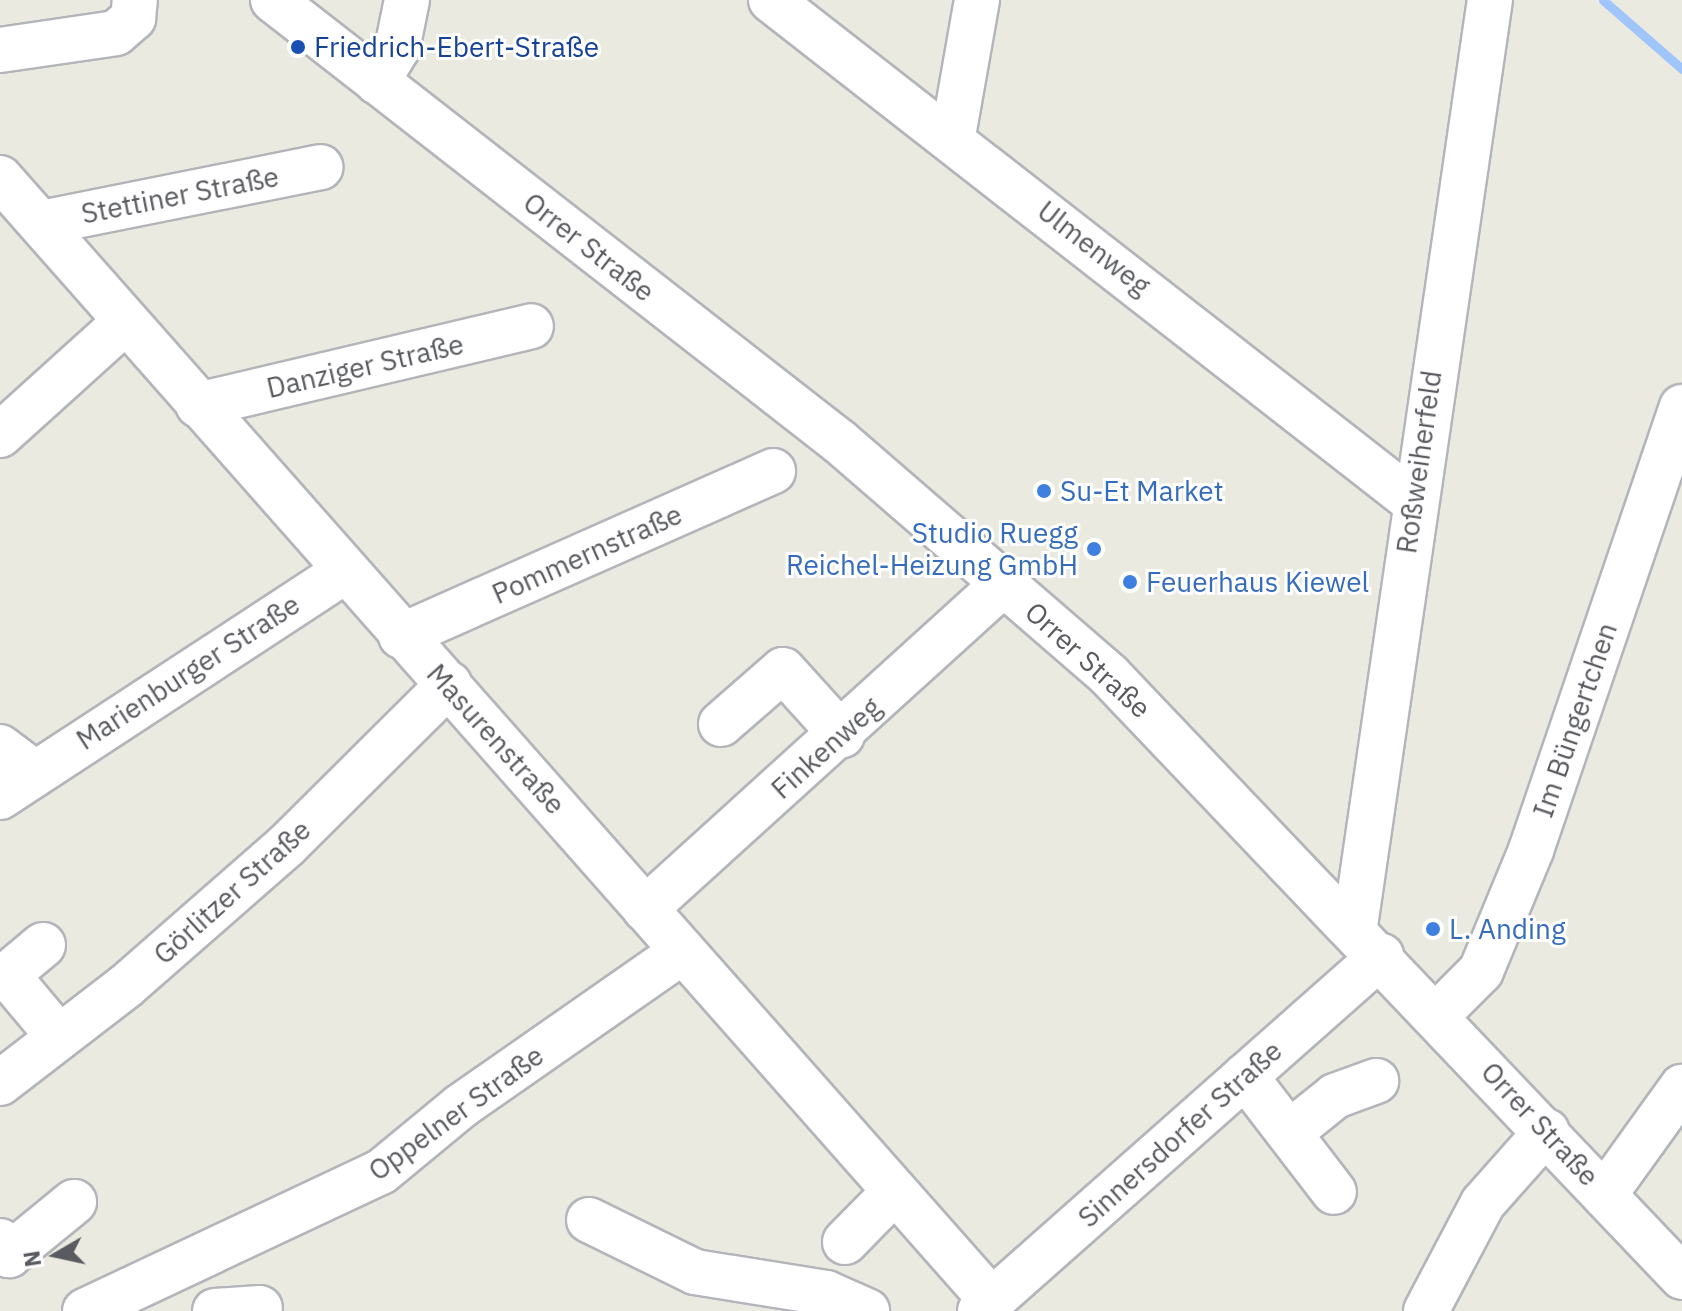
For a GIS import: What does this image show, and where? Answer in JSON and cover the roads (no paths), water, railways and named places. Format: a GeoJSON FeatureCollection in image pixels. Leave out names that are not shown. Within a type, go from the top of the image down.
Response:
{"type":"FeatureCollection","features":[{"type":"Feature","properties":{"kind":"street"},"geometry":{"type":"LineString","coordinates":[[0,50],[116,33],[133,18],[135,0]]}},
{"type":"Feature","properties":{"kind":"street","name":"Orrer Straße"},"geometry":{"type":"LineString","coordinates":[[273,0],[840,442],[1109,675],[1368,941],[1682,1277]]}},
{"type":"Feature","properties":{"kind":"street"},"geometry":{"type":"LineString","coordinates":[[377,82],[397,49],[407,0]]}},
{"type":"Feature","properties":{"kind":"street","name":"Ulmenweg"},"geometry":{"type":"LineString","coordinates":[[771,0],[953,136],[1412,500]]}},
{"type":"Feature","properties":{"kind":"street"},"geometry":{"type":"LineString","coordinates":[[953,136],[977,0]]}},
{"type":"Feature","properties":{"kind":"street","name":"Roßweiherfeld"},"geometry":{"type":"LineString","coordinates":[[1368,941],[1412,500],[1490,0]]}},
{"type":"Feature","properties":{"kind":"street","name":"Stettiner Straße"},"geometry":{"type":"LineString","coordinates":[[41,223],[320,167]]}},
{"type":"Feature","properties":{"kind":"street","name":"Masurenstraße"},"geometry":{"type":"LineString","coordinates":[[0,178],[401,636],[557,789],[645,909],[895,1191],[988,1308]]}},
{"type":"Feature","properties":{"kind":"street"},"geometry":{"type":"LineString","coordinates":[[0,435],[124,323]]}},
{"type":"Feature","properties":{"kind":"street","name":"Danziger Straße"},"geometry":{"type":"LineString","coordinates":[[198,405],[531,326]]}},
{"type":"Feature","properties":{"kind":"street","name":"Im Büngertchen"},"geometry":{"type":"LineString","coordinates":[[1437,1015],[1481,971],[1526,864],[1682,407]]}},
{"type":"Feature","properties":{"kind":"street","name":"Pommernstraße"},"geometry":{"type":"LineString","coordinates":[[401,636],[773,471]]}},
{"type":"Feature","properties":{"kind":"street","name":"Marienburger Straße"},"geometry":{"type":"LineString","coordinates":[[11,772],[344,572]]}},
{"type":"Feature","properties":{"kind":"street","name":"Finkenweg"},"geometry":{"type":"LineString","coordinates":[[645,909],[842,735],[1004,584]]}},
{"type":"Feature","properties":{"kind":"street"},"geometry":{"type":"LineString","coordinates":[[721,724],[783,670],[842,735]]}},
{"type":"Feature","properties":{"kind":"street","name":"Görlitzer Straße"},"geometry":{"type":"LineString","coordinates":[[0,1083],[286,846],[449,684]]}},
{"type":"Feature","properties":{"kind":"street","name":"Sinnersdorfer Straße"},"geometry":{"type":"LineString","coordinates":[[988,1308],[1245,1076],[1368,941]]}},
{"type":"Feature","properties":{"kind":"street"},"geometry":{"type":"LineString","coordinates":[[43,945],[7,975],[59,1037]]}},
{"type":"Feature","properties":{"kind":"street","name":"Oppelner Straße"},"geometry":{"type":"LineString","coordinates":[[85,1311],[381,1172],[461,1106],[682,952]]}},
{"type":"Feature","properties":{"kind":"street"},"geometry":{"type":"LineString","coordinates":[[1245,1076],[1334,1192]]}},
{"type":"Feature","properties":{"kind":"street"},"geometry":{"type":"LineString","coordinates":[[1289,1133],[1335,1096],[1376,1081]]}},
{"type":"Feature","properties":{"kind":"street"},"geometry":{"type":"LineString","coordinates":[[1605,1194],[1682,1087]]}},
{"type":"Feature","properties":{"kind":"street"},"geometry":{"type":"LineString","coordinates":[[1426,1311],[1483,1203],[1547,1131]]}},
{"type":"Feature","properties":{"kind":"street"},"geometry":{"type":"LineString","coordinates":[[845,1242],[895,1191]]}},
{"type":"Feature","properties":{"kind":"street"},"geometry":{"type":"LineString","coordinates":[[0,1241],[9,1255],[74,1202]]}},
{"type":"Feature","properties":{"kind":"street"},"geometry":{"type":"LineString","coordinates":[[589,1220],[695,1272],[826,1293],[867,1311]]}},
{"type":"Feature","properties":{"kind":"street"},"geometry":{"type":"LineString","coordinates":[[215,1311],[260,1308]]}},
{"type":"Feature","properties":{"kind":"waterway"},"geometry":{"type":"LineString","coordinates":[[1603,0],[1682,69]]}},
{"type":"Feature","properties":{"kind":"place","name":"Friedrich-Ebert-Straße"},"geometry":{"type":"Point","coordinates":[298,47]}},
{"type":"Feature","properties":{"kind":"place","name":"Su-Et Market"},"geometry":{"type":"Point","coordinates":[1044,491]}},
{"type":"Feature","properties":{"kind":"place","name":"Studio Ruegg Reichel-Heizung GmbH"},"geometry":{"type":"Point","coordinates":[1094,549]}},
{"type":"Feature","properties":{"kind":"place","name":"Feuerhaus Kiewel"},"geometry":{"type":"Point","coordinates":[1130,582]}},
{"type":"Feature","properties":{"kind":"place","name":"L. Anding"},"geometry":{"type":"Point","coordinates":[1433,929]}}]}
